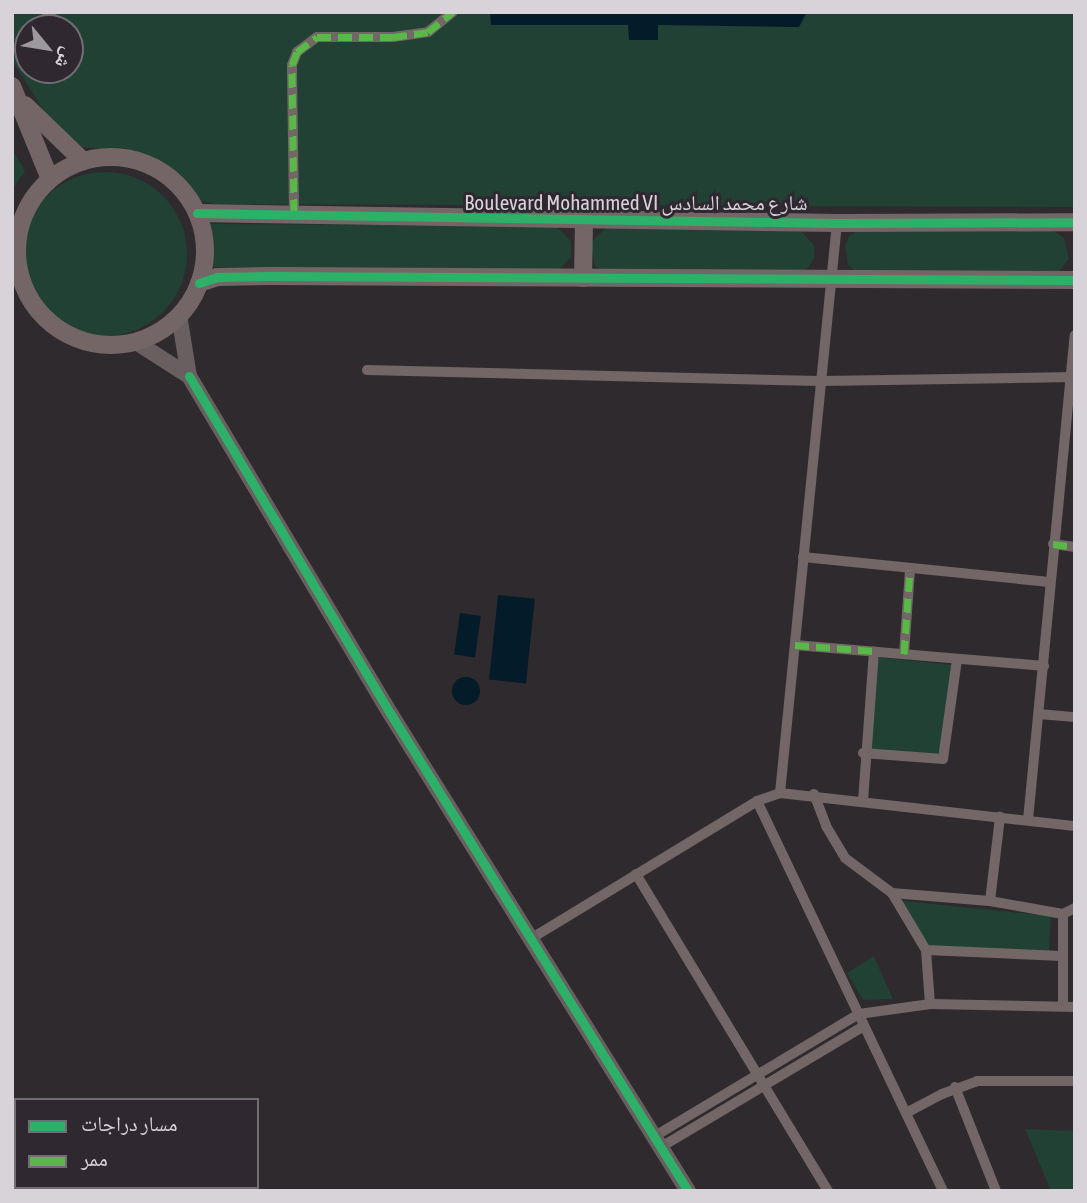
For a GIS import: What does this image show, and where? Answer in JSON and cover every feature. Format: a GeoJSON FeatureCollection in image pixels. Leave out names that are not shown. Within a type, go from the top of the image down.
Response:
{"type":"FeatureCollection","features":[{"type":"Feature","properties":{"kind":"main road"},"geometry":{"type":"LineString","coordinates":[[16,93],[83,161]]}},
{"type":"Feature","properties":{"kind":"main road"},"geometry":{"type":"LineString","coordinates":[[16,93],[50,179]]}},
{"type":"Feature","properties":{"kind":"main road"},"geometry":{"type":"LineString","coordinates":[[117,157],[150,165],[178,185],[197,213],[204,248],[199,283],[179,315],[136,342],[98,344],[62,332],[34,306],[16,271],[18,215],[50,179],[83,161],[117,157]]}},
{"type":"Feature","properties":{"kind":"main road","name":"Boulevard Mohammed VI شارع محمد السادس"},"geometry":{"type":"LineString","coordinates":[[197,213],[271,217],[294,214],[837,223],[1075,222]]}},
{"type":"Feature","properties":{"kind":"main road"},"geometry":{"type":"LineString","coordinates":[[583,278],[584,220]]}},
{"type":"Feature","properties":{"kind":"main road"},"geometry":{"type":"LineString","coordinates":[[199,283],[217,277],[270,276],[831,282],[1075,279]]}},
{"type":"Feature","properties":{"kind":"main road"},"geometry":{"type":"LineString","coordinates":[[179,315],[189,376],[397,724],[688,1191]]}},
{"type":"Feature","properties":{"kind":"main road"},"geometry":{"type":"LineString","coordinates":[[136,342],[189,376]]}},
{"type":"Feature","properties":{"kind":"street"},"geometry":{"type":"LineString","coordinates":[[294,214],[292,65],[297,52],[306,43],[330,35],[420,34],[453,12]]}},
{"type":"Feature","properties":{"kind":"street"},"geometry":{"type":"LineString","coordinates":[[780,793],[837,223]]}},
{"type":"Feature","properties":{"kind":"street"},"geometry":{"type":"LineString","coordinates":[[1028,820],[1075,335]]}},
{"type":"Feature","properties":{"kind":"street"},"geometry":{"type":"LineString","coordinates":[[367,370],[821,380],[1072,377]]}},
{"type":"Feature","properties":{"kind":"street"},"geometry":{"type":"LineString","coordinates":[[1062,463],[1075,464]]}},
{"type":"Feature","properties":{"kind":"street"},"geometry":{"type":"LineString","coordinates":[[1053,544],[1075,547]]}},
{"type":"Feature","properties":{"kind":"street"},"geometry":{"type":"LineString","coordinates":[[803,557],[910,570],[1049,582]]}},
{"type":"Feature","properties":{"kind":"street"},"geometry":{"type":"LineString","coordinates":[[904,654],[910,570]]}},
{"type":"Feature","properties":{"kind":"street"},"geometry":{"type":"LineString","coordinates":[[794,645],[1044,666]]}},
{"type":"Feature","properties":{"kind":"street"},"geometry":{"type":"LineString","coordinates":[[863,800],[863,754],[874,651]]}},
{"type":"Feature","properties":{"kind":"street"},"geometry":{"type":"LineString","coordinates":[[863,754],[943,759],[957,659]]}},
{"type":"Feature","properties":{"kind":"street"},"geometry":{"type":"LineString","coordinates":[[1039,714],[1075,718]]}},
{"type":"Feature","properties":{"kind":"street"},"geometry":{"type":"LineString","coordinates":[[532,938],[757,801],[780,793],[814,794],[1075,826]]}},
{"type":"Feature","properties":{"kind":"street"},"geometry":{"type":"LineString","coordinates":[[814,794],[826,827],[845,858],[892,893],[926,950],[930,1004]]}},
{"type":"Feature","properties":{"kind":"street"},"geometry":{"type":"LineString","coordinates":[[757,801],[943,1191]]}},
{"type":"Feature","properties":{"kind":"street"},"geometry":{"type":"LineString","coordinates":[[990,901],[1000,817]]}},
{"type":"Feature","properties":{"kind":"street"},"geometry":{"type":"LineString","coordinates":[[636,874],[828,1191]]}},
{"type":"Feature","properties":{"kind":"street"},"geometry":{"type":"LineString","coordinates":[[892,893],[990,901],[1063,914],[1075,908]]}},
{"type":"Feature","properties":{"kind":"street"},"geometry":{"type":"LineString","coordinates":[[658,1141],[755,1073],[859,1014],[930,1004],[1069,1007],[1062,956],[1063,914]]}},
{"type":"Feature","properties":{"kind":"street"},"geometry":{"type":"LineString","coordinates":[[926,950],[1062,956]]}},
{"type":"Feature","properties":{"kind":"street"},"geometry":{"type":"LineString","coordinates":[[658,1141],[864,1026]]}},
{"type":"Feature","properties":{"kind":"street"},"geometry":{"type":"LineString","coordinates":[[906,1114],[955,1087],[997,1079],[1075,1081]]}},
{"type":"Feature","properties":{"kind":"street"},"geometry":{"type":"LineString","coordinates":[[955,1087],[996,1191]]}},
{"type":"Feature","properties":{"kind":"green space"},"geometry":{"type":"Polygon","coordinates":[[[12,12],[1075,12],[1075,207],[215,204],[201,201],[180,178],[151,158],[130,151],[76,147],[60,137],[27,84],[84,84],[84,14],[14,14],[14,63],[12,12]]]}},
{"type":"Feature","properties":{"kind":"green space"},"geometry":{"type":"Polygon","coordinates":[[[12,149],[25,171],[12,190],[12,149]]]}},
{"type":"Feature","properties":{"kind":"green space"},"geometry":{"type":"Polygon","coordinates":[[[105,172],[137,178],[163,196],[181,222],[187,254],[181,286],[163,312],[137,330],[105,336],[73,330],[47,312],[29,286],[23,254],[29,222],[47,196],[73,178],[105,172]]]}},
{"type":"Feature","properties":{"kind":"green space"},"geometry":{"type":"Polygon","coordinates":[[[208,224],[556,226],[571,241],[571,257],[557,272],[210,267],[208,224]]]}},
{"type":"Feature","properties":{"kind":"green space"},"geometry":{"type":"Polygon","coordinates":[[[607,227],[798,228],[814,245],[814,258],[808,268],[797,273],[605,273],[594,265],[591,242],[607,227]]]}},
{"type":"Feature","properties":{"kind":"green space"},"geometry":{"type":"Polygon","coordinates":[[[862,229],[1052,230],[1064,238],[1069,259],[1055,275],[858,273],[848,265],[845,246],[849,236],[862,229]]]}},
{"type":"Feature","properties":{"kind":"green space"},"geometry":{"type":"Polygon","coordinates":[[[876,657],[954,665],[944,760],[866,751],[876,657]]]}},
{"type":"Feature","properties":{"kind":"green space"},"geometry":{"type":"Polygon","coordinates":[[[894,900],[1051,916],[1049,951],[923,950],[894,900]]]}},
{"type":"Feature","properties":{"kind":"green space"},"geometry":{"type":"Polygon","coordinates":[[[874,956],[893,999],[863,1000],[847,973],[874,956]]]}},
{"type":"Feature","properties":{"kind":"green space"},"geometry":{"type":"Polygon","coordinates":[[[1025,1129],[1075,1131],[1075,1191],[1051,1191],[1025,1129]]]}},
{"type":"Feature","properties":{"kind":"water"},"geometry":{"type":"Polygon","coordinates":[[[490,12],[807,12],[799,27],[658,25],[658,40],[629,40],[628,25],[491,25],[490,12]]]}},
{"type":"Feature","properties":{"kind":"water"},"geometry":{"type":"Polygon","coordinates":[[[498,595],[535,599],[526,683],[489,680],[498,595]]]}},
{"type":"Feature","properties":{"kind":"water"},"geometry":{"type":"Polygon","coordinates":[[[460,613],[481,616],[475,658],[454,655],[460,613]]]}},
{"type":"Feature","properties":{"kind":"water"},"geometry":{"type":"Polygon","coordinates":[[[466,677],[476,681],[480,691],[476,701],[466,705],[456,701],[452,691],[456,681],[466,677]]]}},
{"type":"Feature","properties":{"kind":"marked path"},"geometry":{"type":"LineString","coordinates":[[294,213],[292,65],[297,52],[317,37],[393,37],[428,32],[453,12]]}},
{"type":"Feature","properties":{"kind":"marked path"},"geometry":{"type":"LineString","coordinates":[[1053,544],[1075,547]]}},
{"type":"Feature","properties":{"kind":"marked path"},"geometry":{"type":"LineString","coordinates":[[904,654],[910,570]]}},
{"type":"Feature","properties":{"kind":"marked path"},"geometry":{"type":"LineString","coordinates":[[795,645],[874,651]]}},
{"type":"Feature","properties":{"kind":"cycle path"},"geometry":{"type":"LineString","coordinates":[[197,213],[837,223],[1075,222]]}},
{"type":"Feature","properties":{"kind":"cycle path"},"geometry":{"type":"LineString","coordinates":[[199,283],[217,277],[270,276],[1075,280]]}},
{"type":"Feature","properties":{"kind":"cycle path"},"geometry":{"type":"LineString","coordinates":[[189,376],[390,713],[688,1191]]}}]}
